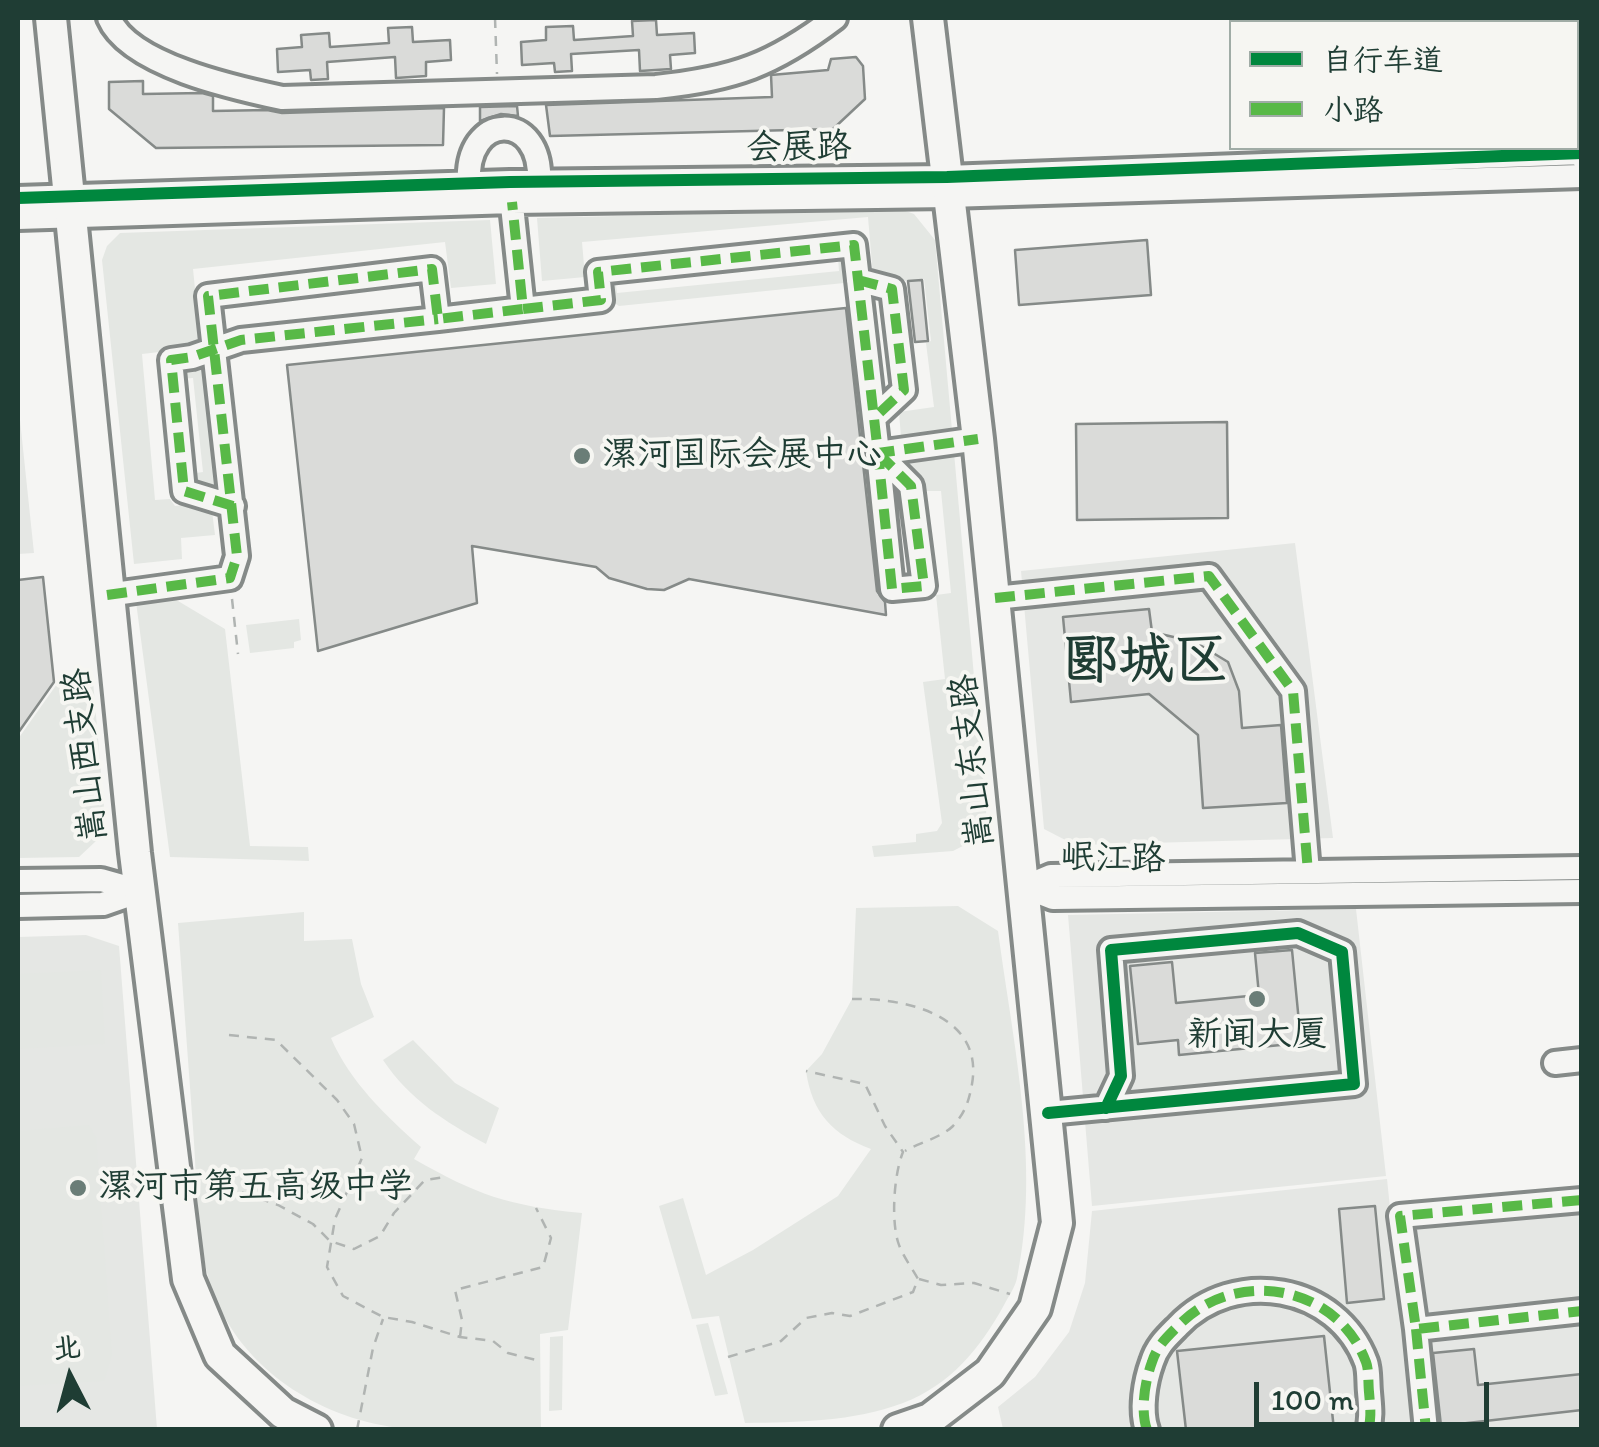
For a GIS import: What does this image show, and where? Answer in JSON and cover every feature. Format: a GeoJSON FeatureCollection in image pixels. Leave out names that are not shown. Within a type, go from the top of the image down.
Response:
{"type":"FeatureCollection","features":[{"type":"Feature","properties":{"kind":"main road","name":"嵩山西支路"},"geometry":{"type":"LineString","coordinates":[[51,18],[140,891],[188,1279],[220,1356],[283,1413],[316,1430]]}},
{"type":"Feature","properties":{"kind":"main road","name":"嵩山东支路"},"geometry":{"type":"LineString","coordinates":[[898,1430],[930,1419],[990,1372],[1035,1308],[1057,1223],[978,439],[928,18]]}},
{"type":"Feature","properties":{"kind":"street"},"geometry":{"type":"LineString","coordinates":[[109,18],[114,30],[167,62],[222,86],[282,98],[656,87],[708,82],[786,54],[835,18]]}},
{"type":"Feature","properties":{"kind":"street"},"geometry":{"type":"LineString","coordinates":[[497,90],[500,130]]}},
{"type":"Feature","properties":{"kind":"street"},"geometry":{"type":"LineString","coordinates":[[469,184],[468,157],[473,148],[480,137],[500,130],[526,136],[533,144],[540,165],[539,182]]}},
{"type":"Feature","properties":{"kind":"street","name":"会展路"},"geometry":{"type":"LineString","coordinates":[[18,198],[71,206],[511,192],[948,186],[1272,166],[1581,154]]}},
{"type":"Feature","properties":{"kind":"street","name":"会展路"},"geometry":{"type":"LineString","coordinates":[[1272,166],[1582,176]]}},
{"type":"Feature","properties":{"kind":"street","name":"会展路"},"geometry":{"type":"LineString","coordinates":[[18,218],[71,206],[469,184],[511,192],[539,182],[948,186]]}},
{"type":"Feature","properties":{"kind":"street"},"geometry":{"type":"LineString","coordinates":[[511,192],[523,309]]}},
{"type":"Feature","properties":{"kind":"street"},"geometry":{"type":"LineString","coordinates":[[233,506],[184,491],[171,360],[241,340],[601,300],[598,272],[854,245],[892,589],[924,586],[910,486],[878,453]]}},
{"type":"Feature","properties":{"kind":"street"},"geometry":{"type":"LineString","coordinates":[[108,594],[230,578],[237,556],[208,296],[432,269],[438,319]]}},
{"type":"Feature","properties":{"kind":"street"},"geometry":{"type":"LineString","coordinates":[[858,280],[892,289],[904,390],[874,418]]}},
{"type":"Feature","properties":{"kind":"street"},"geometry":{"type":"LineString","coordinates":[[878,453],[978,439]]}},
{"type":"Feature","properties":{"kind":"street"},"geometry":{"type":"LineString","coordinates":[[995,598],[1209,576],[1294,691],[1308,872]]}},
{"type":"Feature","properties":{"kind":"street","name":"岷江路"},"geometry":{"type":"LineString","coordinates":[[1024,887],[1051,876],[1582,868]]}},
{"type":"Feature","properties":{"kind":"street"},"geometry":{"type":"LineString","coordinates":[[18,881],[102,880],[140,891]]}},
{"type":"Feature","properties":{"kind":"street","name":"岷江路"},"geometry":{"type":"LineString","coordinates":[[1024,887],[1052,898],[1582,891]]}},
{"type":"Feature","properties":{"kind":"street"},"geometry":{"type":"LineString","coordinates":[[18,906],[103,904],[140,891]]}},
{"type":"Feature","properties":{"kind":"street"},"geometry":{"type":"LineString","coordinates":[[1048,1114],[1354,1084],[1342,952],[1298,932],[1111,950],[1121,1076],[1106,1108]]}},
{"type":"Feature","properties":{"kind":"street"},"geometry":{"type":"LineString","coordinates":[[1555,1063],[1582,1060]]}},
{"type":"Feature","properties":{"kind":"street"},"geometry":{"type":"LineString","coordinates":[[1426,1430],[1400,1216],[1582,1200]]}},
{"type":"Feature","properties":{"kind":"street"},"geometry":{"type":"LineString","coordinates":[[1147,1430],[1146,1377],[1157,1347],[1188,1314],[1232,1292],[1266,1288],[1316,1303],[1348,1330],[1367,1364],[1371,1418],[1368,1430]]}},
{"type":"Feature","properties":{"kind":"street"},"geometry":{"type":"LineString","coordinates":[[1416,1329],[1582,1311]]}},
{"type":"Feature","properties":{"kind":"path"},"geometry":{"type":"LineString","coordinates":[[495,18],[497,90]]}},
{"type":"Feature","properties":{"kind":"path"},"geometry":{"type":"LineString","coordinates":[[230,578],[238,654]]}},
{"type":"Feature","properties":{"kind":"path"},"geometry":{"type":"LineString","coordinates":[[852,998],[885,998],[942,1018],[962,1033],[975,1062],[966,1110],[949,1130],[903,1152],[895,1196],[898,1242],[918,1279],[941,1285],[974,1283],[1010,1294]]}},
{"type":"Feature","properties":{"kind":"path"},"geometry":{"type":"LineString","coordinates":[[229,1035],[276,1040],[337,1100],[354,1124],[362,1158],[335,1218],[327,1267],[343,1296],[383,1318],[493,1341],[508,1353],[540,1360]]}},
{"type":"Feature","properties":{"kind":"path"},"geometry":{"type":"LineString","coordinates":[[806,1071],[865,1084],[885,1126],[903,1152]]}},
{"type":"Feature","properties":{"kind":"path"},"geometry":{"type":"LineString","coordinates":[[212,1174],[244,1193],[278,1204],[313,1224],[330,1241],[354,1249],[380,1236],[425,1180],[446,1177]]}},
{"type":"Feature","properties":{"kind":"path"},"geometry":{"type":"LineString","coordinates":[[460,1337],[462,1320],[455,1290],[543,1267],[551,1238],[536,1208]]}},
{"type":"Feature","properties":{"kind":"path"},"geometry":{"type":"LineString","coordinates":[[728,1356],[781,1341],[806,1318],[832,1313],[850,1316],[879,1307],[913,1292],[918,1279]]}},
{"type":"Feature","properties":{"kind":"path"},"geometry":{"type":"LineString","coordinates":[[357,1430],[383,1318]]}},
{"type":"Feature","properties":{"kind":"shaded area"},"geometry":{"type":"Polygon","coordinates":[[[900,209],[914,214],[935,240],[988,833],[953,851],[874,857],[872,846],[916,842],[916,834],[937,831],[942,823],[923,682],[945,679],[936,595],[951,593],[941,491],[922,491],[903,463],[899,412],[934,407],[924,279],[884,283],[873,276],[868,217],[582,242],[585,277],[542,281],[537,218],[900,209]]]}},
{"type":"Feature","properties":{"kind":"shaded area"},"geometry":{"type":"Polygon","coordinates":[[[490,220],[496,284],[451,288],[445,242],[193,269],[200,338],[194,348],[142,354],[155,500],[170,499],[175,506],[211,503],[215,535],[181,538],[182,559],[134,564],[102,260],[107,246],[120,233],[490,220]]]}},
{"type":"Feature","properties":{"kind":"shaded area"},"geometry":{"type":"Polygon","coordinates":[[[838,257],[846,261],[851,272],[844,283],[619,306],[610,300],[607,280],[615,276],[617,293],[839,271],[838,257]]]}},
{"type":"Feature","properties":{"kind":"shaded area"},"geometry":{"type":"Polygon","coordinates":[[[182,368],[203,368],[207,375],[219,477],[217,485],[204,489],[193,484],[189,474],[203,472],[193,378],[177,379],[182,368]]]}},
{"type":"Feature","properties":{"kind":"shaded area"},"geometry":{"type":"Polygon","coordinates":[[[18,401],[34,553],[18,554],[18,401]]]}},
{"type":"Feature","properties":{"kind":"shaded area"},"geometry":{"type":"Polygon","coordinates":[[[1295,543],[1333,838],[1075,845],[1044,829],[1021,571],[1295,543]]]}},
{"type":"Feature","properties":{"kind":"shaded area"},"geometry":{"type":"Polygon","coordinates":[[[173,598],[225,629],[250,846],[308,847],[309,861],[170,857],[136,602],[173,598]]]}},
{"type":"Feature","properties":{"kind":"shaded area"},"geometry":{"type":"Polygon","coordinates":[[[299,619],[301,640],[294,642],[294,648],[250,653],[246,625],[299,619]]]}},
{"type":"Feature","properties":{"kind":"shaded area"},"geometry":{"type":"Polygon","coordinates":[[[93,681],[105,819],[96,841],[79,857],[18,858],[18,739],[57,684],[93,681]]]}},
{"type":"Feature","properties":{"kind":"shaded area"},"geometry":{"type":"Polygon","coordinates":[[[958,906],[998,931],[1025,1148],[1024,1235],[1015,1285],[974,1351],[949,1376],[920,1395],[884,1409],[845,1417],[745,1423],[719,1316],[692,1319],[659,1206],[683,1198],[706,1275],[838,1196],[871,1149],[846,1137],[826,1120],[813,1099],[806,1071],[822,1054],[852,999],[856,908],[958,906]]]}},
{"type":"Feature","properties":{"kind":"shaded area"},"geometry":{"type":"Polygon","coordinates":[[[1356,909],[1386,1176],[1092,1206],[1068,915],[1356,909]]]}},
{"type":"Feature","properties":{"kind":"shaded area"},"geometry":{"type":"Polygon","coordinates":[[[304,912],[304,941],[352,939],[361,984],[374,1017],[331,1038],[359,1084],[421,1147],[414,1159],[494,1197],[582,1213],[568,1330],[540,1334],[541,1429],[420,1430],[352,1418],[299,1393],[275,1376],[253,1356],[220,1308],[209,1280],[199,1224],[178,923],[304,912]]]}},
{"type":"Feature","properties":{"kind":"shaded area","name":"漯河市第五高级中学"},"geometry":{"type":"Polygon","coordinates":[[[86,935],[119,946],[157,1429],[18,1429],[18,937],[86,935]]]}},
{"type":"Feature","properties":{"kind":"shaded area"},"geometry":{"type":"Polygon","coordinates":[[[101,970],[105,1044],[18,1049],[18,974],[101,970]]]}},
{"type":"Feature","properties":{"kind":"shaded area"},"geometry":{"type":"Polygon","coordinates":[[[413,1040],[455,1083],[499,1108],[486,1144],[429,1108],[383,1060],[413,1040]]]}},
{"type":"Feature","properties":{"kind":"shaded area"},"geometry":{"type":"Polygon","coordinates":[[[89,1125],[96,1137],[112,1354],[104,1381],[18,1386],[18,1131],[89,1125]]]}},
{"type":"Feature","properties":{"kind":"shaded area"},"geometry":{"type":"Polygon","coordinates":[[[1387,1179],[1413,1429],[1003,1429],[998,1407],[1035,1377],[1069,1332],[1085,1283],[1092,1211],[1387,1179]]]}},
{"type":"Feature","properties":{"kind":"shaded area"},"geometry":{"type":"Polygon","coordinates":[[[1581,1189],[1581,1429],[1417,1429],[1394,1206],[1581,1189]]]}},
{"type":"Feature","properties":{"kind":"shaded area"},"geometry":{"type":"Polygon","coordinates":[[[708,1323],[728,1394],[715,1396],[696,1325],[708,1323]]]}},
{"type":"Feature","properties":{"kind":"shaded area"},"geometry":{"type":"Polygon","coordinates":[[[563,1336],[562,1410],[549,1411],[550,1337],[563,1336]]]}},
{"type":"Feature","properties":{"kind":"building"},"geometry":{"type":"Polygon","coordinates":[[[656,20],[657,35],[694,33],[695,53],[670,55],[671,69],[640,71],[639,50],[571,54],[572,71],[555,72],[554,63],[522,65],[521,42],[546,40],[546,27],[573,26],[574,40],[633,36],[632,21],[656,20]]]}},
{"type":"Feature","properties":{"kind":"building"},"geometry":{"type":"Polygon","coordinates":[[[412,27],[413,42],[450,40],[451,60],[426,62],[426,76],[396,78],[395,57],[327,62],[328,79],[311,80],[310,70],[278,72],[277,49],[302,47],[301,35],[329,33],[330,47],[389,43],[388,28],[412,27]]]}},
{"type":"Feature","properties":{"kind":"building"},"geometry":{"type":"Polygon","coordinates":[[[856,57],[863,66],[865,99],[833,129],[550,136],[546,105],[772,97],[771,75],[828,70],[831,59],[856,57]]]}},
{"type":"Feature","properties":{"kind":"building"},"geometry":{"type":"Polygon","coordinates":[[[143,81],[143,94],[213,96],[213,111],[444,108],[443,145],[156,148],[109,109],[109,82],[143,81]]]}},
{"type":"Feature","properties":{"kind":"building"},"geometry":{"type":"Polygon","coordinates":[[[517,106],[518,116],[501,114],[480,121],[480,107],[517,106]]]}},
{"type":"Feature","properties":{"kind":"building"},"geometry":{"type":"Polygon","coordinates":[[[1147,240],[1151,295],[1019,305],[1015,250],[1147,240]]]}},
{"type":"Feature","properties":{"kind":"building"},"geometry":{"type":"Polygon","coordinates":[[[922,280],[928,341],[915,342],[908,281],[922,280]]]}},
{"type":"Feature","properties":{"kind":"building","name":"漯河国际会展中心"},"geometry":{"type":"Polygon","coordinates":[[[846,308],[877,591],[885,602],[886,615],[689,579],[664,590],[647,589],[609,578],[596,567],[472,546],[477,603],[318,651],[287,365],[846,308]]]}},
{"type":"Feature","properties":{"kind":"building"},"geometry":{"type":"Polygon","coordinates":[[[1227,422],[1228,518],[1077,520],[1076,424],[1227,422]]]}},
{"type":"Feature","properties":{"kind":"building"},"geometry":{"type":"Polygon","coordinates":[[[43,577],[54,682],[18,733],[18,580],[43,577]]]}},
{"type":"Feature","properties":{"kind":"building"},"geometry":{"type":"Polygon","coordinates":[[[1149,609],[1152,632],[1195,642],[1228,662],[1239,691],[1242,728],[1281,725],[1287,803],[1203,808],[1198,735],[1149,694],[1071,702],[1063,617],[1149,609]]]}},
{"type":"Feature","properties":{"kind":"building","name":"新闻大厦"},"geometry":{"type":"Polygon","coordinates":[[[1292,950],[1301,1043],[1179,1055],[1178,1040],[1138,1044],[1130,966],[1172,962],[1176,1003],[1259,995],[1255,953],[1292,950]]]}},
{"type":"Feature","properties":{"kind":"building"},"geometry":{"type":"Polygon","coordinates":[[[1375,1206],[1384,1299],[1347,1303],[1339,1209],[1375,1206]]]}},
{"type":"Feature","properties":{"kind":"building"},"geometry":{"type":"Polygon","coordinates":[[[1324,1336],[1334,1430],[1186,1430],[1177,1351],[1324,1336]]]}},
{"type":"Feature","properties":{"kind":"building"},"geometry":{"type":"Polygon","coordinates":[[[1474,1349],[1478,1385],[1582,1374],[1582,1410],[1441,1426],[1433,1353],[1474,1349]]]}},
{"type":"Feature","properties":{"kind":"marked path"},"geometry":{"type":"LineString","coordinates":[[107,595],[230,578],[237,556],[208,296],[432,269],[438,319],[523,309],[512,202]]}},
{"type":"Feature","properties":{"kind":"marked path"},"geometry":{"type":"LineString","coordinates":[[523,309],[601,300],[598,272],[854,245],[878,453],[978,439]]}},
{"type":"Feature","properties":{"kind":"marked path"},"geometry":{"type":"LineString","coordinates":[[858,280],[892,289],[904,390],[874,418]]}},
{"type":"Feature","properties":{"kind":"marked path"},"geometry":{"type":"LineString","coordinates":[[233,506],[184,491],[171,360],[241,340],[438,319]]}},
{"type":"Feature","properties":{"kind":"marked path"},"geometry":{"type":"LineString","coordinates":[[878,453],[911,486],[924,586],[892,589],[878,453]]}},
{"type":"Feature","properties":{"kind":"marked path"},"geometry":{"type":"LineString","coordinates":[[995,598],[1209,576],[1293,691],[1308,872]]}},
{"type":"Feature","properties":{"kind":"marked path"},"geometry":{"type":"LineString","coordinates":[[1582,1200],[1400,1216],[1416,1329],[1582,1311]]}},
{"type":"Feature","properties":{"kind":"marked path"},"geometry":{"type":"LineString","coordinates":[[1147,1430],[1145,1387],[1162,1342],[1201,1307],[1227,1296],[1254,1291],[1282,1293],[1309,1301],[1332,1315],[1352,1336],[1368,1369],[1368,1430]]}},
{"type":"Feature","properties":{"kind":"marked path"},"geometry":{"type":"LineString","coordinates":[[1416,1329],[1426,1430]]}},
{"type":"Feature","properties":{"kind":"cycle path"},"geometry":{"type":"LineString","coordinates":[[18,198],[510,182],[947,177],[1582,153]]}},
{"type":"Feature","properties":{"kind":"cycle path"},"geometry":{"type":"LineString","coordinates":[[1048,1113],[1354,1084],[1342,952],[1298,933],[1111,950],[1121,1076],[1106,1108]]}},
{"type":"Feature","properties":{"kind":"place","name":"漯河国际会展中心"},"geometry":{"type":"Point","coordinates":[582,456]}},
{"type":"Feature","properties":{"kind":"place","name":"新闻大厦"},"geometry":{"type":"Point","coordinates":[1257,999]}},
{"type":"Feature","properties":{"kind":"place","name":"漯河市第五高级中学"},"geometry":{"type":"Point","coordinates":[78,1188]}},
{"type":"Feature","properties":{"kind":"district","name":"郾城区"},"geometry":{"type":"Point","coordinates":[1146,663]}}]}
